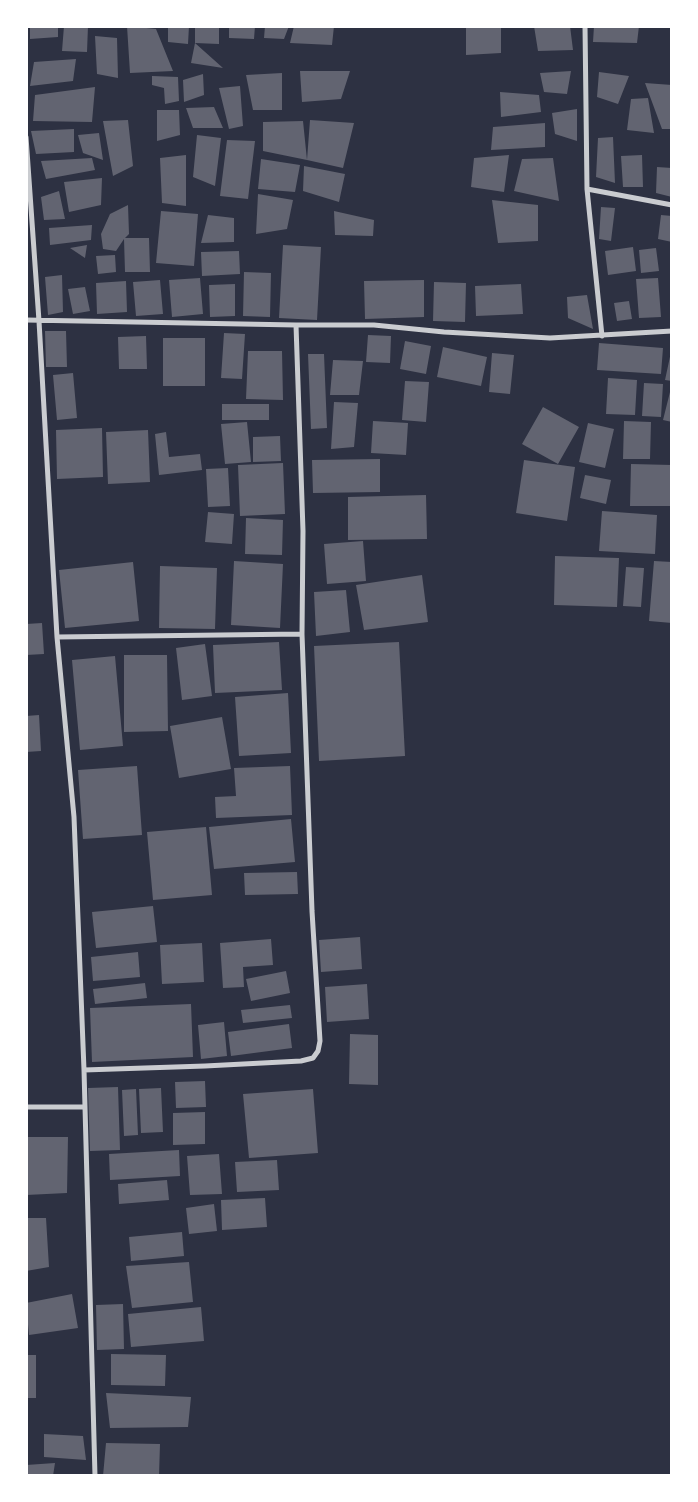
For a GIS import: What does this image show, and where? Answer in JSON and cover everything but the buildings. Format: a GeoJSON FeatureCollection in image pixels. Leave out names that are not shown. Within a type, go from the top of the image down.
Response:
{"type":"FeatureCollection","features":[{"type":"Feature","properties":{"kind":"street"},"geometry":{"type":"LineString","coordinates":[[585,26],[587,188],[602,336]]}},
{"type":"Feature","properties":{"kind":"street"},"geometry":{"type":"LineString","coordinates":[[26,137],[39,321],[57,637],[74,817],[84,1070],[95,1476]]}},
{"type":"Feature","properties":{"kind":"street"},"geometry":{"type":"LineString","coordinates":[[587,188],[672,205]]}},
{"type":"Feature","properties":{"kind":"street"},"geometry":{"type":"LineString","coordinates":[[26,320],[374,325],[444,332],[550,338],[672,331]]}},
{"type":"Feature","properties":{"kind":"street"},"geometry":{"type":"LineString","coordinates":[[84,1070],[301,1061],[316,1056],[320,1041],[312,911],[302,634],[303,531],[296,325]]}},
{"type":"Feature","properties":{"kind":"street"},"geometry":{"type":"LineString","coordinates":[[57,637],[302,634]]}},
{"type":"Feature","properties":{"kind":"street"},"geometry":{"type":"LineString","coordinates":[[26,1107],[84,1106]]}}]}
